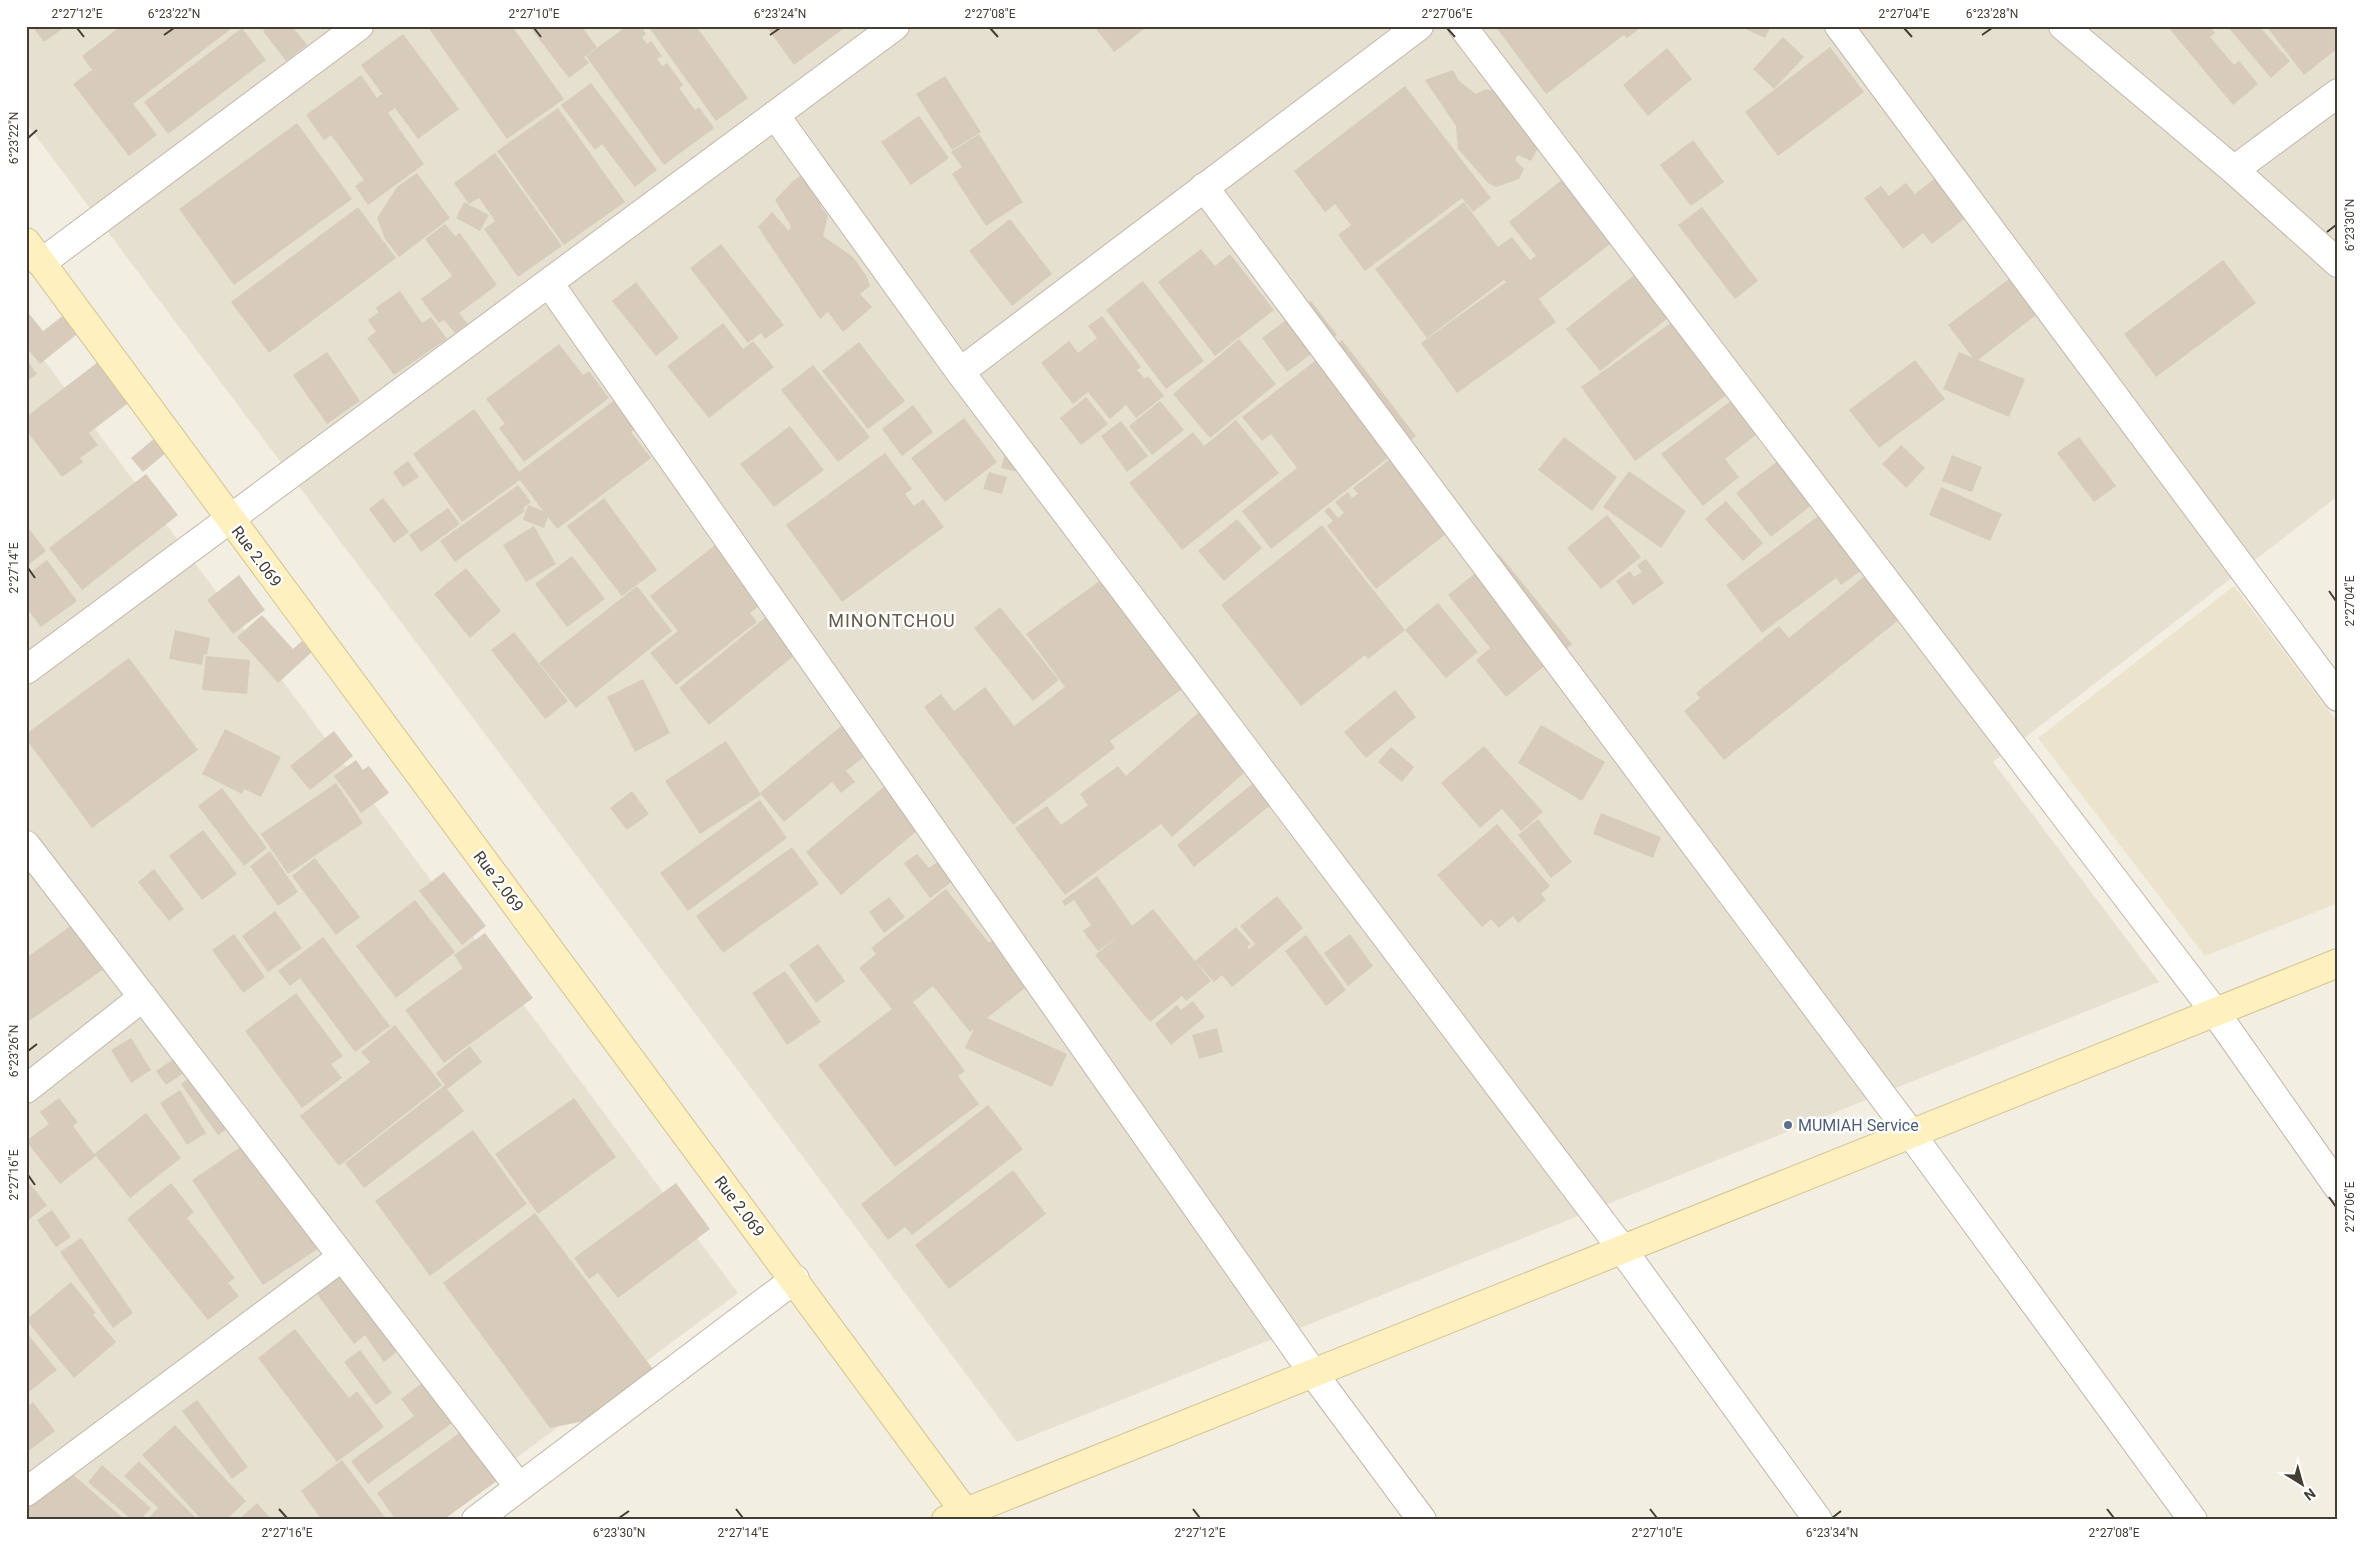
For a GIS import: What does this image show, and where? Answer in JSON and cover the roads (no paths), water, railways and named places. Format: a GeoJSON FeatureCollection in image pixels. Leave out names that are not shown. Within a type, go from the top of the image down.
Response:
{"type":"FeatureCollection","features":[{"type":"Feature","properties":{"kind":"street"},"geometry":{"type":"LineString","coordinates":[[34,253],[359,26]]}},
{"type":"Feature","properties":{"kind":"street"},"geometry":{"type":"LineString","coordinates":[[26,670],[895,26]]}},
{"type":"Feature","properties":{"kind":"street"},"geometry":{"type":"LineString","coordinates":[[960,372],[1419,26]]}},
{"type":"Feature","properties":{"kind":"street"},"geometry":{"type":"LineString","coordinates":[[1462,26],[2215,1012],[2338,1187]]}},
{"type":"Feature","properties":{"kind":"street"},"geometry":{"type":"LineString","coordinates":[[1840,26],[2338,697]]}},
{"type":"Feature","properties":{"kind":"street"},"geometry":{"type":"LineString","coordinates":[[2063,26],[2234,170],[2338,263]]}},
{"type":"Feature","properties":{"kind":"street"},"geometry":{"type":"LineString","coordinates":[[2234,170],[2338,93]]}},
{"type":"Feature","properties":{"kind":"street"},"geometry":{"type":"LineString","coordinates":[[775,115],[960,372],[1622,1249],[1818,1520]]}},
{"type":"Feature","properties":{"kind":"street"},"geometry":{"type":"LineString","coordinates":[[1204,187],[1912,1134],[2193,1520]]}},
{"type":"Feature","properties":{"kind":"street","name":"Rue 2.069"},"geometry":{"type":"LineString","coordinates":[[34,253],[795,1279],[961,1517]]}},
{"type":"Feature","properties":{"kind":"street"},"geometry":{"type":"LineString","coordinates":[[549,283],[1313,1373],[1422,1520]]}},
{"type":"Feature","properties":{"kind":"street"},"geometry":{"type":"LineString","coordinates":[[26,845],[519,1487]]}},
{"type":"Feature","properties":{"kind":"street"},"geometry":{"type":"LineString","coordinates":[[961,1517],[1313,1373],[2338,963]]}},
{"type":"Feature","properties":{"kind":"street"},"geometry":{"type":"LineString","coordinates":[[26,1089],[143,997]]}},
{"type":"Feature","properties":{"kind":"street"},"geometry":{"type":"LineString","coordinates":[[26,1492],[342,1257]]}},
{"type":"Feature","properties":{"kind":"street"},"geometry":{"type":"LineString","coordinates":[[476,1520],[795,1279]]}},
{"type":"Feature","properties":{"kind":"place","name":"MUMIAH Service"},"geometry":{"type":"Point","coordinates":[1788,1125]}},
{"type":"Feature","properties":{"kind":"district","name":"MINONTCHOU"},"geometry":{"type":"Point","coordinates":[892,621]}}]}
